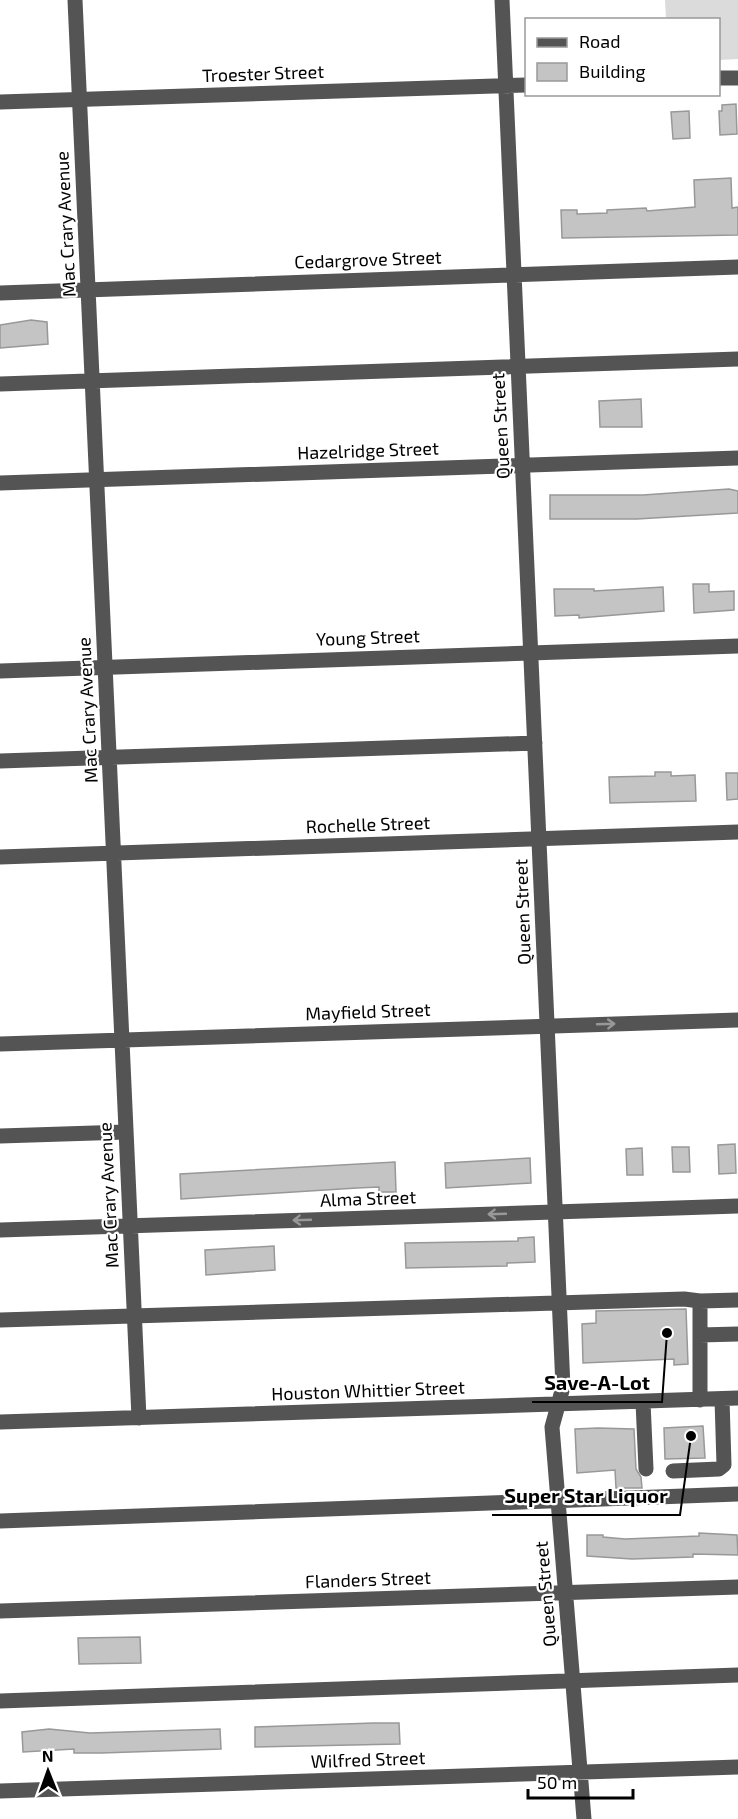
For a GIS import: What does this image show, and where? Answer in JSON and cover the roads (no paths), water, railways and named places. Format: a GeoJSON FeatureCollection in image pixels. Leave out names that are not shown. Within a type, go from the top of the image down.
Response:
{"type":"FeatureCollection","features":[{"type":"Feature","properties":{"kind":"street","name":"Mac Crary Avenue"},"geometry":{"type":"LineString","coordinates":[[75,0],[139,1418]]}},
{"type":"Feature","properties":{"kind":"street","name":"Queen Street"},"geometry":{"type":"LineString","coordinates":[[502,0],[563,1387],[552,1427],[584,1819]]}},
{"type":"Feature","properties":{"kind":"street"},"geometry":{"type":"LineString","coordinates":[[720,78],[738,78]]}},
{"type":"Feature","properties":{"kind":"street","name":"Troester Street"},"geometry":{"type":"LineString","coordinates":[[0,102],[525,85]]}},
{"type":"Feature","properties":{"kind":"street","name":"Cedargrove Street"},"geometry":{"type":"LineString","coordinates":[[0,293],[738,267]]}},
{"type":"Feature","properties":{"kind":"street"},"geometry":{"type":"LineString","coordinates":[[0,384],[738,359]]}},
{"type":"Feature","properties":{"kind":"street","name":"Hazelridge Street"},"geometry":{"type":"LineString","coordinates":[[0,483],[738,458]]}},
{"type":"Feature","properties":{"kind":"street","name":"Young Street"},"geometry":{"type":"LineString","coordinates":[[0,671],[738,646]]}},
{"type":"Feature","properties":{"kind":"street"},"geometry":{"type":"LineString","coordinates":[[0,761],[535,743]]}},
{"type":"Feature","properties":{"kind":"street","name":"Rochelle Street"},"geometry":{"type":"LineString","coordinates":[[0,857],[738,832]]}},
{"type":"Feature","properties":{"kind":"street","name":"Mayfield Street"},"geometry":{"type":"LineString","coordinates":[[0,1044],[738,1020]]}},
{"type":"Feature","properties":{"kind":"street"},"geometry":{"type":"LineString","coordinates":[[0,1136],[126,1132]]}},
{"type":"Feature","properties":{"kind":"street","name":"Alma Street"},"geometry":{"type":"LineString","coordinates":[[0,1230],[738,1206]]}},
{"type":"Feature","properties":{"kind":"street"},"geometry":{"type":"LineString","coordinates":[[0,1320],[684,1299],[738,1300]]}},
{"type":"Feature","properties":{"kind":"street"},"geometry":{"type":"LineString","coordinates":[[700,1301],[700,1400]]}},
{"type":"Feature","properties":{"kind":"street"},"geometry":{"type":"LineString","coordinates":[[700,1335],[738,1334]]}},
{"type":"Feature","properties":{"kind":"street","name":"Houston Whittier Street"},"geometry":{"type":"LineString","coordinates":[[0,1422],[738,1398]]}},
{"type":"Feature","properties":{"kind":"street"},"geometry":{"type":"LineString","coordinates":[[673,1471],[719,1469],[724,1465],[722,1399]]}},
{"type":"Feature","properties":{"kind":"street"},"geometry":{"type":"LineString","coordinates":[[643,1402],[646,1469]]}},
{"type":"Feature","properties":{"kind":"street"},"geometry":{"type":"LineString","coordinates":[[0,1521],[738,1494]]}},
{"type":"Feature","properties":{"kind":"street","name":"Flanders Street"},"geometry":{"type":"LineString","coordinates":[[0,1611],[738,1587]]}},
{"type":"Feature","properties":{"kind":"street"},"geometry":{"type":"LineString","coordinates":[[0,1701],[572,1679],[738,1675]]}},
{"type":"Feature","properties":{"kind":"street","name":"Wilfred Street"},"geometry":{"type":"LineString","coordinates":[[0,1791],[738,1767]]}},
{"type":"Feature","properties":{"kind":"place","name":"Save-A-Lot"},"geometry":{"type":"Point","coordinates":[667,1333]}},
{"type":"Feature","properties":{"kind":"place","name":"Super Star Liquor"},"geometry":{"type":"Point","coordinates":[691,1436]}}]}
